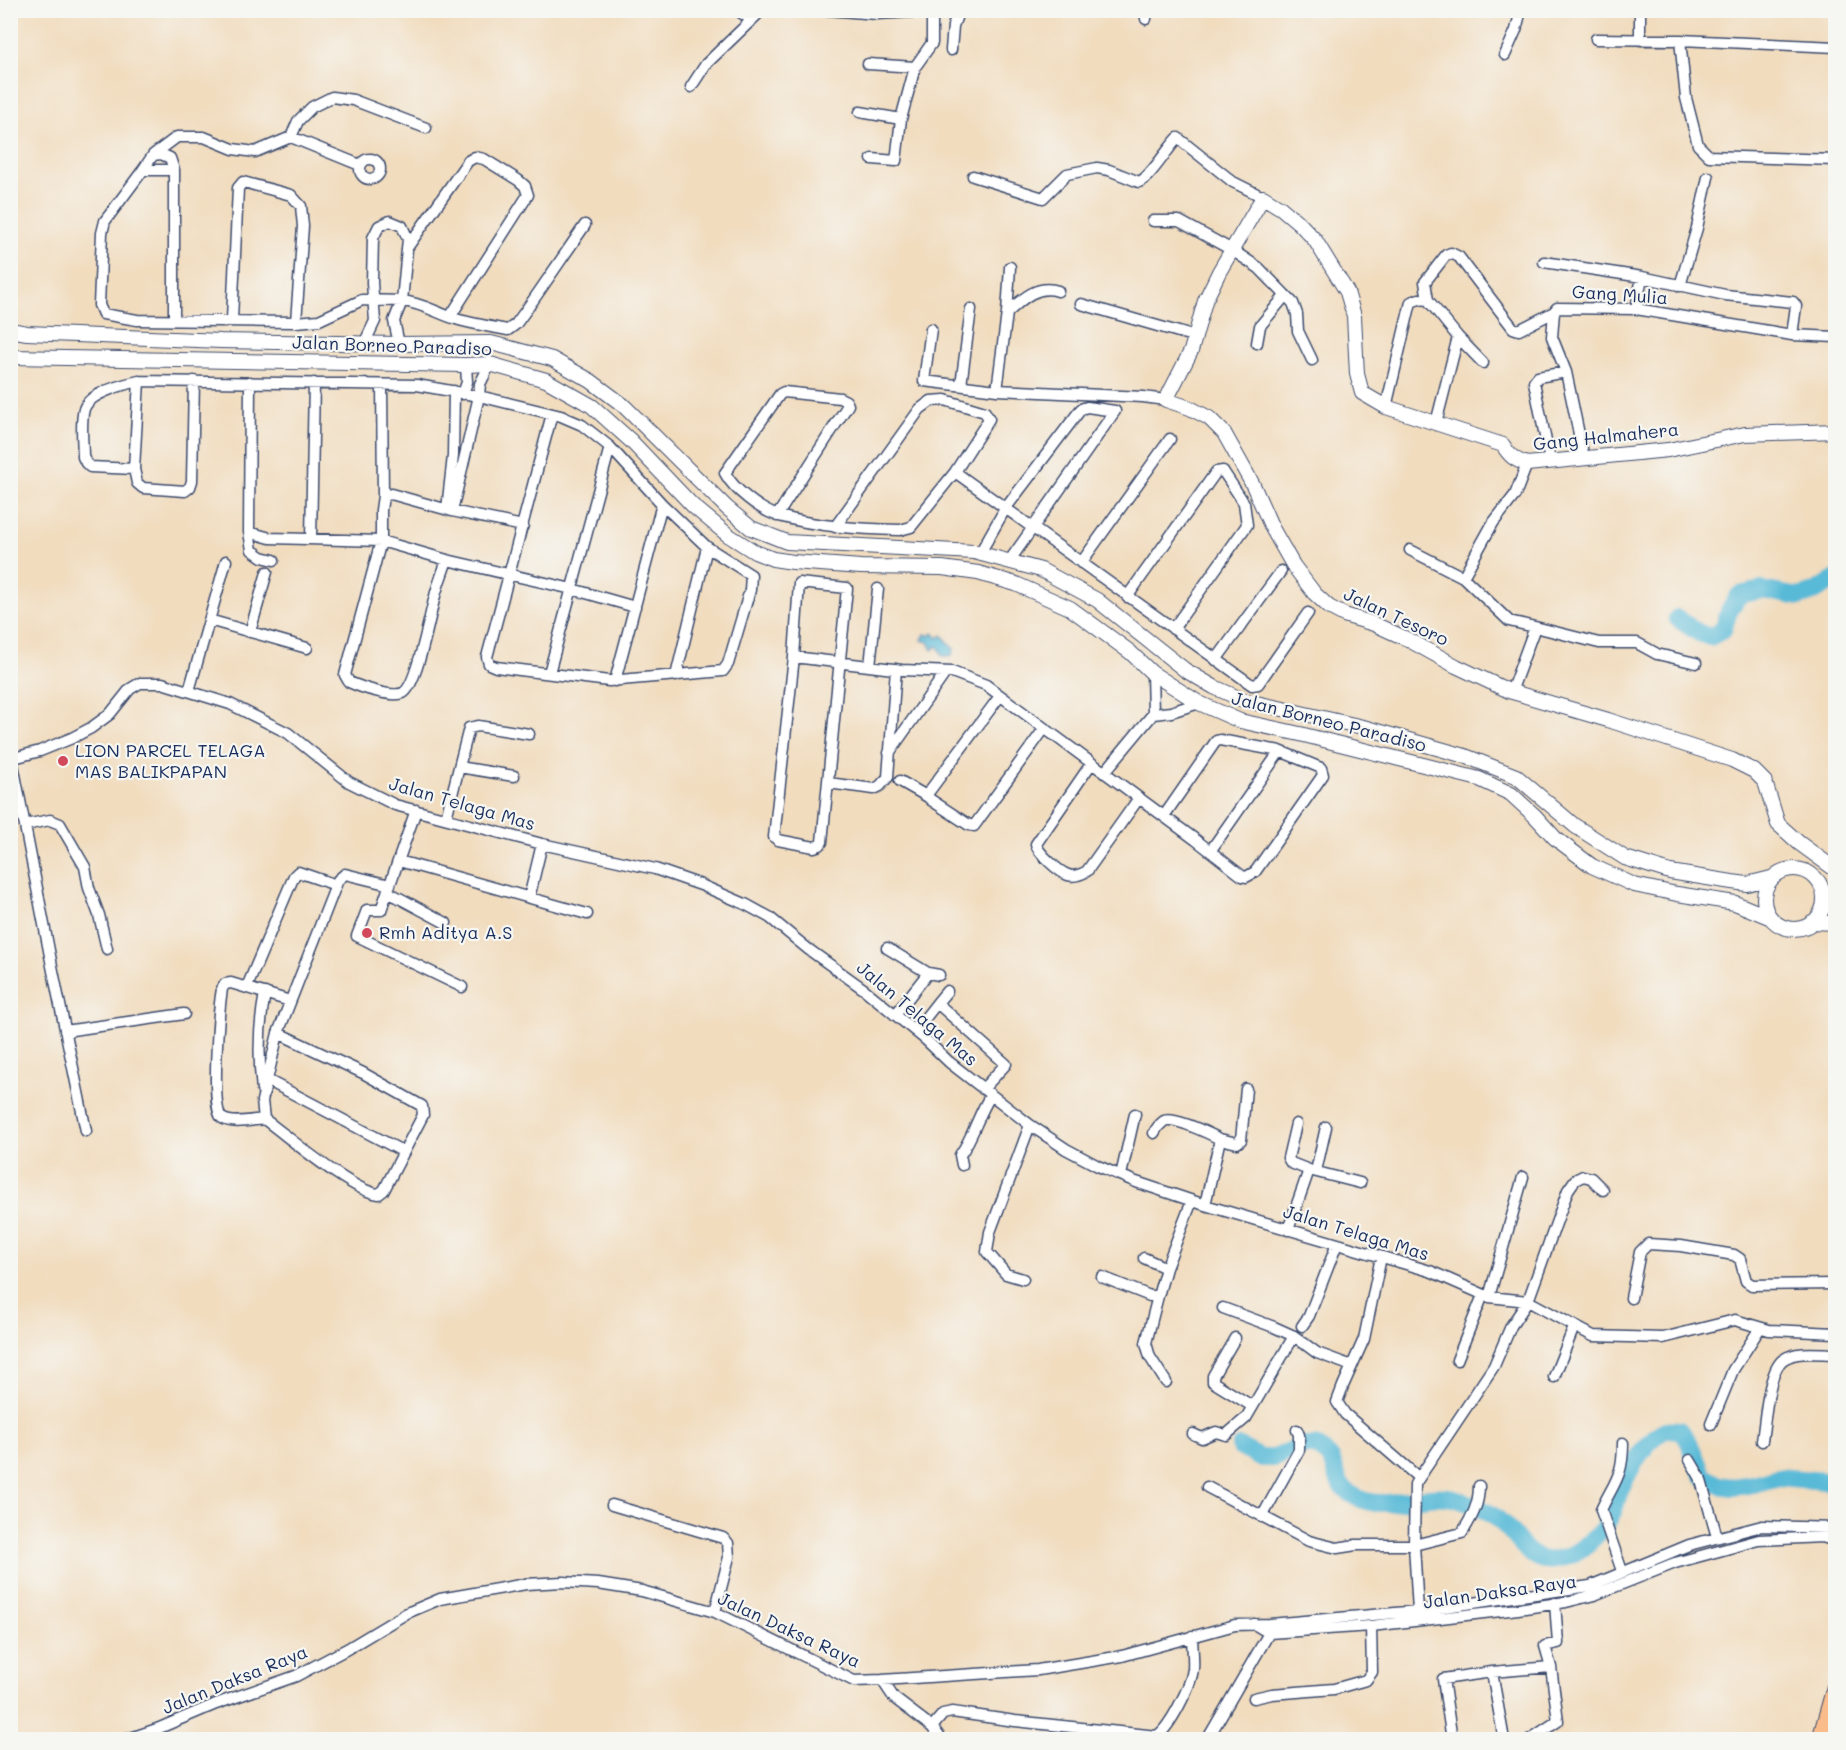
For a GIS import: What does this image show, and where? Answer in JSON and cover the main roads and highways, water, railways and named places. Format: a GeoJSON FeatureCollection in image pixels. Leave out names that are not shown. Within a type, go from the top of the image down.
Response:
{"type":"FeatureCollection","features":[{"type":"Feature","properties":{"kind":"highway"},"geometry":{"type":"LineString","coordinates":[[1821,1740],[1836,1687]]}},
{"type":"Feature","properties":{"kind":"water"},"geometry":{"type":"Polygon","coordinates":[[[933,633],[938,638],[942,635],[954,649],[952,656],[943,656],[937,646],[932,650],[928,642],[922,640],[925,634],[930,636],[933,633]]]}},
{"type":"Feature","properties":{"kind":"waterway"},"geometry":{"type":"LineString","coordinates":[[1677,618],[1699,633],[1710,637],[1723,630],[1729,611],[1739,595],[1762,590],[1799,597],[1816,591],[1836,579]]}},
{"type":"Feature","properties":{"kind":"waterway"},"geometry":{"type":"LineString","coordinates":[[1240,1447],[1260,1458],[1274,1458],[1301,1446],[1315,1446],[1329,1456],[1341,1485],[1356,1497],[1369,1502],[1382,1503],[1436,1497],[1449,1497],[1463,1501],[1494,1516],[1525,1549],[1538,1558],[1546,1560],[1555,1560],[1573,1554],[1597,1535],[1609,1520],[1623,1484],[1639,1455],[1655,1437],[1666,1430],[1680,1430],[1688,1440],[1703,1476],[1719,1485],[1733,1487],[1778,1477],[1836,1482]]}},
{"type":"Feature","properties":{"kind":"place","name":"LION PARCEL TELAGA MAS BALIKPAPAN"},"geometry":{"type":"Point","coordinates":[63,761]}},
{"type":"Feature","properties":{"kind":"place","name":"Rmh Aditya A.S"},"geometry":{"type":"Point","coordinates":[367,933]}}]}
